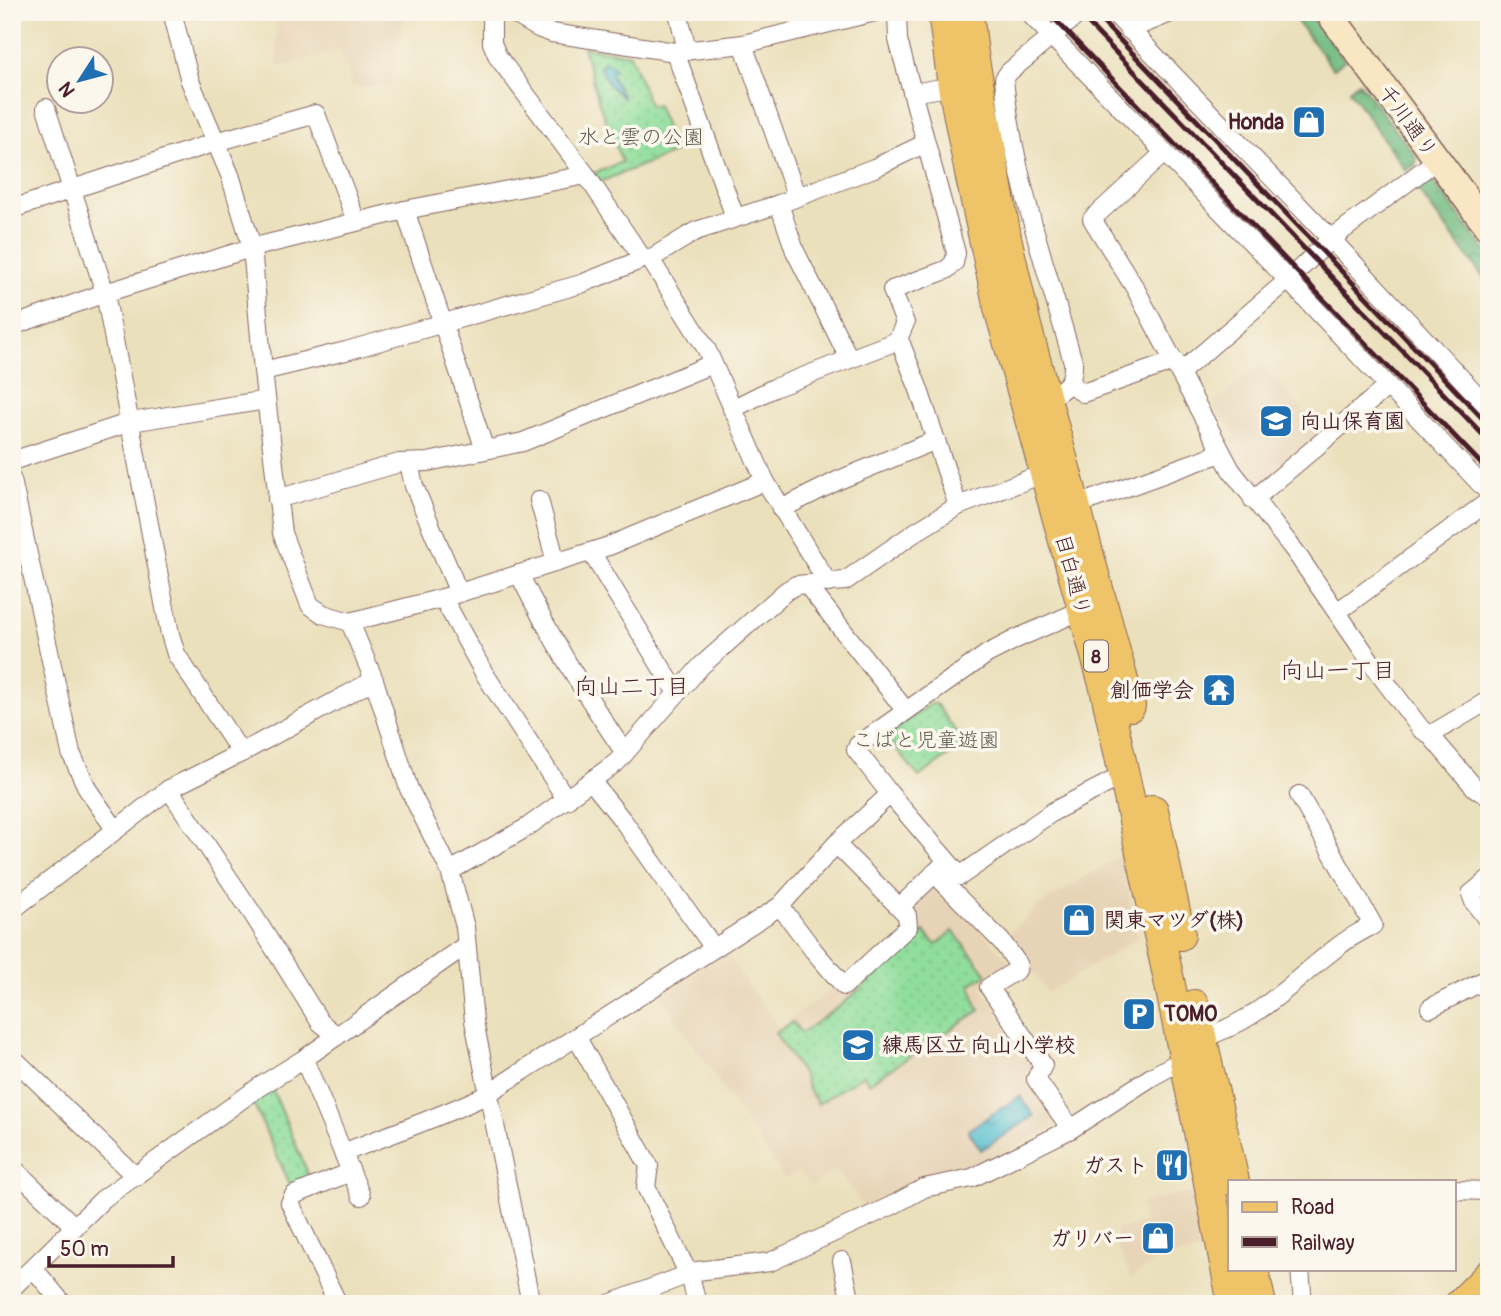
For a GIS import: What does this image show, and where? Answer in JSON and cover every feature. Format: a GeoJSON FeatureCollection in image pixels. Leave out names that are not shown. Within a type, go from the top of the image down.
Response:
{"type":"FeatureCollection","features":[{"type":"Feature","properties":{"kind":"main road","name":"目白通り"},"geometry":{"type":"LineString","coordinates":[[943,12],[979,81],[999,308],[1105,688],[1124,775],[1193,1048],[1225,1190],[1228,1233]]}},
{"type":"Feature","properties":{"kind":"main road","name":"目白通り"},"geometry":{"type":"LineString","coordinates":[[968,12],[1006,237],[1026,327],[1058,392],[1077,505],[1126,686],[1193,1048]]}},
{"type":"Feature","properties":{"kind":"main road","name":"千川通り"},"geometry":{"type":"LineString","coordinates":[[1328,12],[1437,160],[1481,203],[1489,229]]}},
{"type":"Feature","properties":{"kind":"main road","name":"目白通り"},"geometry":{"type":"LineString","coordinates":[[1231,1270],[1233,1304]]}},
{"type":"Feature","properties":{"kind":"main road"},"geometry":{"type":"LineString","coordinates":[[1253,1270],[1261,1304]]}},
{"type":"Feature","properties":{"kind":"main road"},"geometry":{"type":"LineString","coordinates":[[1460,1304],[1489,1275]]}},
{"type":"Feature","properties":{"kind":"street"},"geometry":{"type":"LineString","coordinates":[[172,12],[190,81],[230,175],[251,248],[282,533],[310,606],[323,614],[350,622],[451,595],[591,552],[765,481]]}},
{"type":"Feature","properties":{"kind":"street"},"geometry":{"type":"LineString","coordinates":[[492,12],[492,43],[498,57],[586,175],[706,348],[765,481],[828,583]]}},
{"type":"Feature","properties":{"kind":"street"},"geometry":{"type":"LineString","coordinates":[[511,12],[538,29],[552,33],[681,51],[743,44],[875,12]]}},
{"type":"Feature","properties":{"kind":"street"},"geometry":{"type":"LineString","coordinates":[[678,12],[681,51],[735,218]]}},
{"type":"Feature","properties":{"kind":"street"},"geometry":{"type":"LineString","coordinates":[[732,409],[774,387],[897,341],[905,323],[892,290],[946,270],[954,263],[956,258],[898,40],[897,12]]}},
{"type":"Feature","properties":{"kind":"street"},"geometry":{"type":"LineString","coordinates":[[1028,12],[1489,493]]}},
{"type":"Feature","properties":{"kind":"street"},"geometry":{"type":"LineString","coordinates":[[912,93],[979,81],[1051,38],[1081,12]]}},
{"type":"Feature","properties":{"kind":"street"},"geometry":{"type":"LineString","coordinates":[[1113,12],[1489,408]]}},
{"type":"Feature","properties":{"kind":"street"},"geometry":{"type":"LineString","coordinates":[[1129,30],[1173,12]]}},
{"type":"Feature","properties":{"kind":"street"},"geometry":{"type":"LineString","coordinates":[[743,44],[796,195]]}},
{"type":"Feature","properties":{"kind":"street"},"geometry":{"type":"LineString","coordinates":[[12,209],[216,142],[316,114],[356,221]]}},
{"type":"Feature","properties":{"kind":"street"},"geometry":{"type":"LineString","coordinates":[[49,116],[105,293],[176,654],[241,753]]}},
{"type":"Feature","properties":{"kind":"street"},"geometry":{"type":"LineString","coordinates":[[263,371],[581,284],[646,259],[696,231],[779,204],[796,195],[874,168],[925,144]]}},
{"type":"Feature","properties":{"kind":"street"},"geometry":{"type":"LineString","coordinates":[[1164,153],[1092,219],[1135,288],[1221,453],[1253,500],[1294,550],[1421,729],[1430,735],[1475,788],[1489,797]]}},
{"type":"Feature","properties":{"kind":"street"},"geometry":{"type":"LineString","coordinates":[[1058,392],[1083,393],[1178,366],[1287,280],[1331,239],[1437,160]]}},
{"type":"Feature","properties":{"kind":"street"},"geometry":{"type":"LineString","coordinates":[[12,326],[105,293],[251,248],[405,210],[586,175]]}},
{"type":"Feature","properties":{"kind":"street"},"geometry":{"type":"LineString","coordinates":[[779,204],[795,251],[849,358]]}},
{"type":"Feature","properties":{"kind":"street"},"geometry":{"type":"LineString","coordinates":[[405,210],[485,450]]}},
{"type":"Feature","properties":{"kind":"street"},"geometry":{"type":"LineString","coordinates":[[897,341],[901,344],[918,387],[958,506]]}},
{"type":"Feature","properties":{"kind":"street"},"geometry":{"type":"LineString","coordinates":[[277,499],[399,463],[428,462],[523,443],[712,364]]}},
{"type":"Feature","properties":{"kind":"street"},"geometry":{"type":"LineString","coordinates":[[1253,500],[1388,386]]}},
{"type":"Feature","properties":{"kind":"street"},"geometry":{"type":"LineString","coordinates":[[12,461],[131,422],[266,400]]}},
{"type":"Feature","properties":{"kind":"street"},"geometry":{"type":"LineString","coordinates":[[781,509],[839,480],[936,440]]}},
{"type":"Feature","properties":{"kind":"street"},"geometry":{"type":"LineString","coordinates":[[1077,505],[1221,453]]}},
{"type":"Feature","properties":{"kind":"street"},"geometry":{"type":"LineString","coordinates":[[409,463],[414,486],[451,595],[484,673],[567,800]]}},
{"type":"Feature","properties":{"kind":"street"},"geometry":{"type":"LineString","coordinates":[[450,871],[526,828],[592,782],[625,753],[701,666],[786,591],[796,585],[845,581],[916,531],[958,506],[1045,473]]}},
{"type":"Feature","properties":{"kind":"street"},"geometry":{"type":"LineString","coordinates":[[12,480],[15,510],[71,753],[88,790],[115,829]]}},
{"type":"Feature","properties":{"kind":"street"},"geometry":{"type":"LineString","coordinates":[[539,500],[556,562]]}},
{"type":"Feature","properties":{"kind":"street"},"geometry":{"type":"LineString","coordinates":[[1337,611],[1489,501]]}},
{"type":"Feature","properties":{"kind":"street"},"geometry":{"type":"LineString","coordinates":[[591,552],[677,693]]}},
{"type":"Feature","properties":{"kind":"street"},"geometry":{"type":"LineString","coordinates":[[519,574],[556,645],[625,753]]}},
{"type":"Feature","properties":{"kind":"street"},"geometry":{"type":"LineString","coordinates":[[808,586],[906,711]]}},
{"type":"Feature","properties":{"kind":"street"},"geometry":{"type":"LineString","coordinates":[[1071,1129],[1036,1079],[1044,1065],[989,987],[1017,970],[1018,964],[941,867],[856,750],[858,745],[988,654],[1082,610]]}},
{"type":"Feature","properties":{"kind":"street"},"geometry":{"type":"LineString","coordinates":[[350,622],[374,680],[409,789],[450,871],[465,927],[474,1021],[531,1304]]}},
{"type":"Feature","properties":{"kind":"street"},"geometry":{"type":"LineString","coordinates":[[12,910],[169,789],[374,680]]}},
{"type":"Feature","properties":{"kind":"street"},"geometry":{"type":"LineString","coordinates":[[1430,735],[1489,699]]}},
{"type":"Feature","properties":{"kind":"street"},"geometry":{"type":"LineString","coordinates":[[941,867],[960,876],[1054,811],[1124,775]]}},
{"type":"Feature","properties":{"kind":"street"},"geometry":{"type":"LineString","coordinates":[[592,782],[714,948]]}},
{"type":"Feature","properties":{"kind":"street"},"geometry":{"type":"LineString","coordinates":[[169,789],[254,916],[320,1022],[337,1036]]}},
{"type":"Feature","properties":{"kind":"street"},"geometry":{"type":"LineString","coordinates":[[343,1153],[401,1129],[437,1118],[490,1092],[780,905],[836,844],[890,794]]}},
{"type":"Feature","properties":{"kind":"street"},"geometry":{"type":"LineString","coordinates":[[609,1304],[697,1271],[770,1262],[924,1188],[972,1178],[1071,1129],[1193,1048],[1228,1030],[1285,993],[1341,944],[1373,925],[1299,795]]}},
{"type":"Feature","properties":{"kind":"street"},"geometry":{"type":"LineString","coordinates":[[780,905],[844,986],[908,927],[907,915],[836,844]]}},
{"type":"Feature","properties":{"kind":"street"},"geometry":{"type":"LineString","coordinates":[[900,907],[941,867]]}},
{"type":"Feature","properties":{"kind":"street"},"geometry":{"type":"LineString","coordinates":[[1489,879],[1471,894],[1489,922]]}},
{"type":"Feature","properties":{"kind":"street"},"geometry":{"type":"LineString","coordinates":[[12,1287],[34,1269],[103,1199],[259,1087],[304,1059],[466,945]]}},
{"type":"Feature","properties":{"kind":"street"},"geometry":{"type":"LineString","coordinates":[[1430,1007],[1489,978]]}},
{"type":"Feature","properties":{"kind":"street"},"geometry":{"type":"LineString","coordinates":[[577,1038],[649,1166],[646,1187],[689,1274],[697,1304]]}},
{"type":"Feature","properties":{"kind":"street"},"geometry":{"type":"LineString","coordinates":[[12,1057],[136,1177]]}},
{"type":"Feature","properties":{"kind":"street"},"geometry":{"type":"LineString","coordinates":[[304,1059],[361,1196]]}},
{"type":"Feature","properties":{"kind":"street"},"geometry":{"type":"LineString","coordinates":[[12,1167],[75,1227]]}},
{"type":"Feature","properties":{"kind":"street"},"geometry":{"type":"LineString","coordinates":[[338,1304],[290,1203],[295,1195],[351,1172]]}},
{"type":"Feature","properties":{"kind":"street"},"geometry":{"type":"LineString","coordinates":[[1456,1190],[1489,1191]]}},
{"type":"Feature","properties":{"kind":"street"},"geometry":{"type":"LineString","coordinates":[[842,1261],[851,1304]]}},
{"type":"Feature","properties":{"kind":"street"},"geometry":{"type":"LineString","coordinates":[[34,1269],[63,1304]]}},
{"type":"Feature","properties":{"kind":"street"},"geometry":{"type":"LineString","coordinates":[[1300,1270],[1303,1304]]}},
{"type":"Feature","properties":{"kind":"shaded area"},"geometry":{"type":"Polygon","coordinates":[[[275,12],[297,15],[298,12],[405,12],[389,87],[353,87],[340,50],[278,67],[275,12]]]}},
{"type":"Feature","properties":{"kind":"shaded area"},"geometry":{"type":"Polygon","coordinates":[[[1262,364],[1323,433],[1260,487],[1251,486],[1224,445],[1236,434],[1212,405],[1262,364]]]}},
{"type":"Feature","properties":{"kind":"shaded area","name":"関東マツダ(株)"},"geometry":{"type":"Polygon","coordinates":[[[1121,855],[1138,938],[1048,993],[1005,936],[1041,904],[1121,855]]]}},
{"type":"Feature","properties":{"kind":"shaded area","name":"練馬区立 向山小学校"},"geometry":{"type":"Polygon","coordinates":[[[931,887],[941,887],[1010,962],[1009,968],[981,986],[1034,1061],[1032,1070],[1025,1076],[1058,1120],[1056,1126],[973,1169],[924,1178],[866,1210],[836,1169],[812,1186],[798,1171],[785,1179],[659,994],[724,951],[779,1028],[836,985],[844,997],[918,927],[912,904],[931,887]]]}},
{"type":"Feature","properties":{"kind":"shaded area","name":"ガリバー"},"geometry":{"type":"Polygon","coordinates":[[[1193,1192],[1204,1249],[1155,1261],[1131,1278],[1115,1243],[1116,1230],[1144,1222],[1141,1203],[1193,1192]]]}},
{"type":"Feature","properties":{"kind":"green space"},"geometry":{"type":"Polygon","coordinates":[[[1290,12],[1307,12],[1345,60],[1333,69],[1290,12]]]}},
{"type":"Feature","properties":{"kind":"green space","name":"水と雲の公園"},"geometry":{"type":"Polygon","coordinates":[[[583,47],[630,54],[650,106],[657,105],[676,152],[597,183],[592,174],[622,162],[600,106],[583,47]]]}},
{"type":"Feature","properties":{"kind":"green space"},"geometry":{"type":"Polygon","coordinates":[[[1359,82],[1417,158],[1415,165],[1406,171],[1349,90],[1359,82]]]}},
{"type":"Feature","properties":{"kind":"green space"},"geometry":{"type":"Polygon","coordinates":[[[1426,181],[1435,184],[1489,255],[1489,285],[1418,190],[1426,181]]]}},
{"type":"Feature","properties":{"kind":"green space","name":"こばと児童遊園"},"geometry":{"type":"Polygon","coordinates":[[[931,704],[936,704],[965,744],[919,777],[886,736],[931,704]]]}},
{"type":"Feature","properties":{"kind":"green space"},"geometry":{"type":"Polygon","coordinates":[[[953,931],[987,974],[971,984],[976,1005],[980,1010],[869,1083],[863,1075],[818,1104],[775,1033],[793,1022],[801,1033],[845,1002],[924,932],[936,945],[953,931]]]}},
{"type":"Feature","properties":{"kind":"green space"},"geometry":{"type":"Polygon","coordinates":[[[272,1088],[312,1183],[293,1191],[252,1101],[272,1088]]]}},
{"type":"Feature","properties":{"kind":"water"},"geometry":{"type":"Polygon","coordinates":[[[603,63],[611,64],[615,70],[611,75],[624,99],[608,84],[600,68],[603,63]]]}},
{"type":"Feature","properties":{"kind":"water"},"geometry":{"type":"Polygon","coordinates":[[[1020,1096],[1034,1116],[981,1150],[968,1130],[1020,1096]]]}},
{"type":"Feature","properties":{"kind":"railway"},"geometry":{"type":"LineString","coordinates":[[1048,12],[1489,472]]}},
{"type":"Feature","properties":{"kind":"railway"},"geometry":{"type":"LineString","coordinates":[[1077,12],[1489,441]]}},
{"type":"Feature","properties":{"kind":"railway"},"geometry":{"type":"LineString","coordinates":[[1093,12],[1489,425]]}},
{"type":"Feature","properties":{"kind":"place","name":"Honda"},"geometry":{"type":"Point","coordinates":[1309,122]}},
{"type":"Feature","properties":{"kind":"place","name":"向山保育園"},"geometry":{"type":"Point","coordinates":[1276,421]}},
{"type":"Feature","properties":{"kind":"place","name":"創価学会"},"geometry":{"type":"Point","coordinates":[1219,690]}},
{"type":"Feature","properties":{"kind":"place","name":"関東マツダ(株)"},"geometry":{"type":"Point","coordinates":[1079,920]}},
{"type":"Feature","properties":{"kind":"place","name":"TOMO"},"geometry":{"type":"Point","coordinates":[1139,1014]}},
{"type":"Feature","properties":{"kind":"place","name":"練馬区立 向山小学校"},"geometry":{"type":"Point","coordinates":[858,1045]}},
{"type":"Feature","properties":{"kind":"place","name":"ガスト"},"geometry":{"type":"Point","coordinates":[1172,1165]}},
{"type":"Feature","properties":{"kind":"place","name":"ガリバー"},"geometry":{"type":"Point","coordinates":[1158,1238]}},
{"type":"Feature","properties":{"kind":"district","name":"向山一丁目"},"geometry":{"type":"Point","coordinates":[1338,670]}},
{"type":"Feature","properties":{"kind":"district","name":"向山二丁目"},"geometry":{"type":"Point","coordinates":[632,686]}}]}
